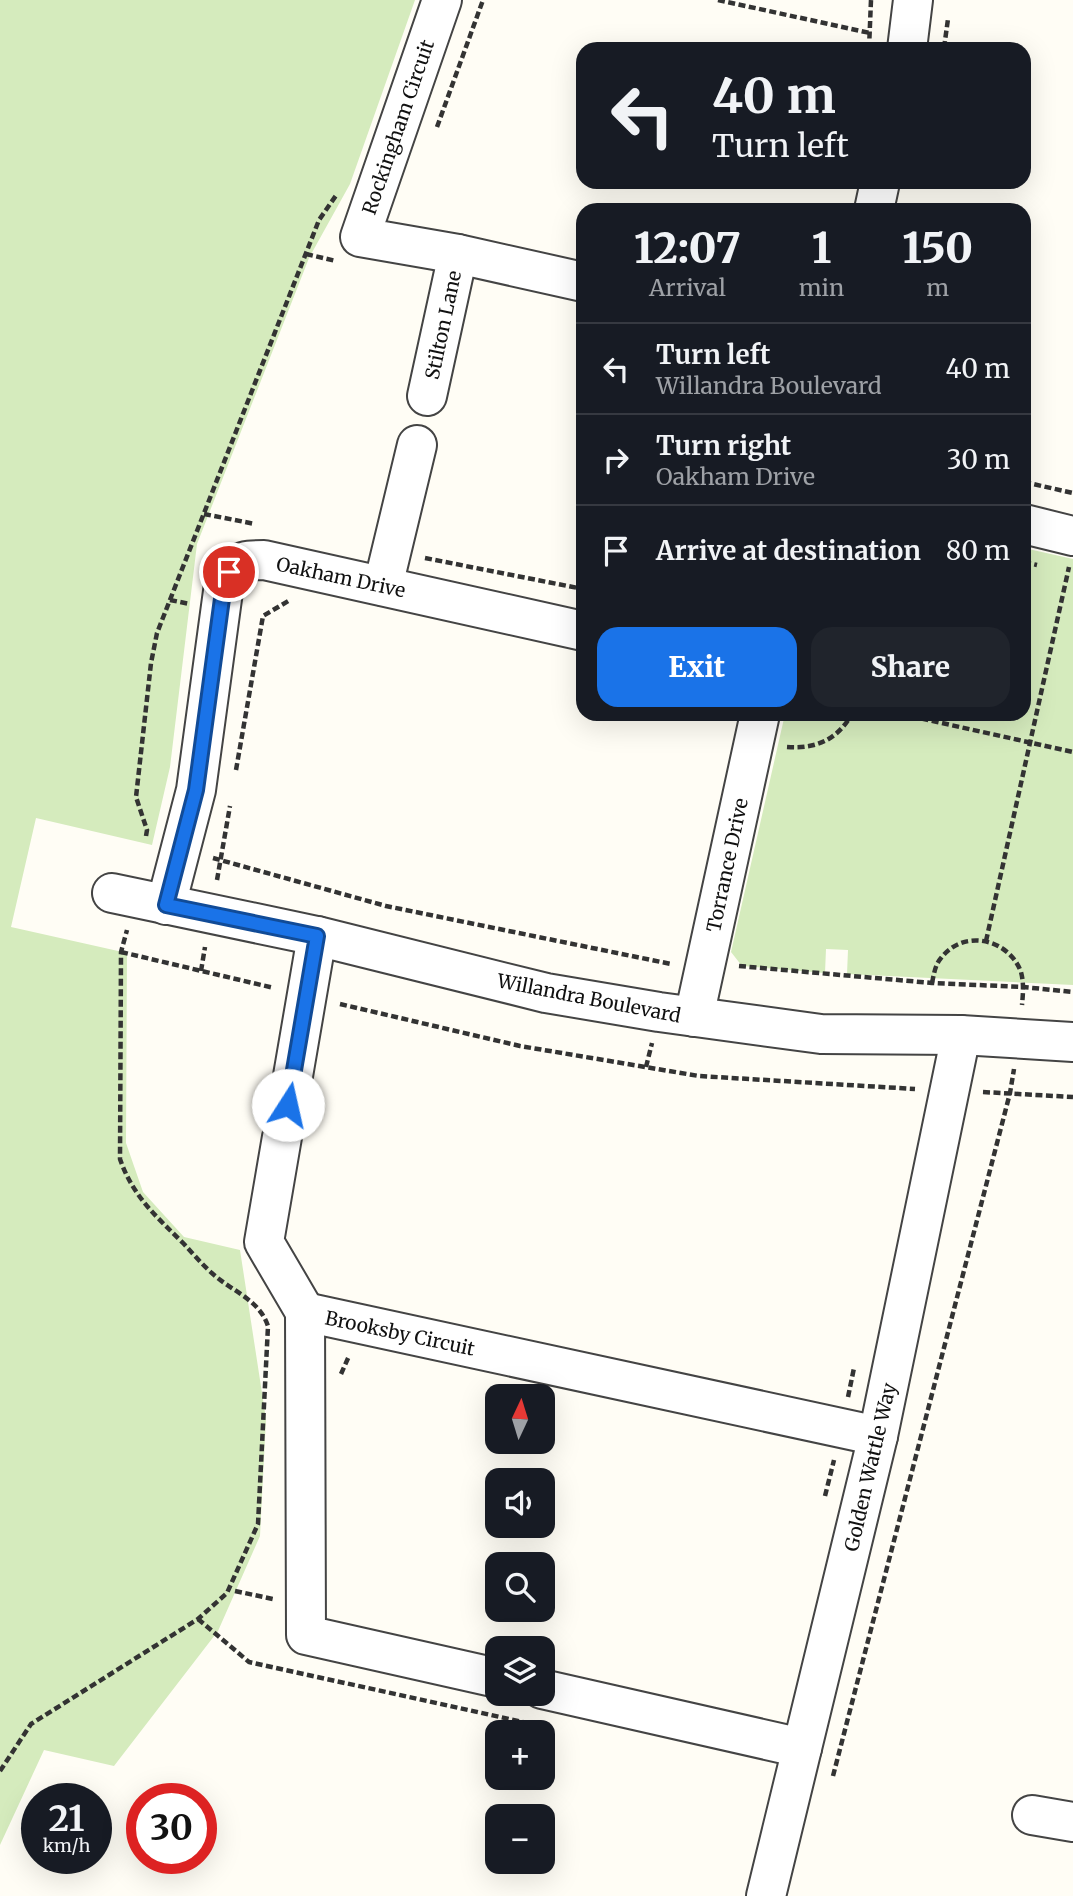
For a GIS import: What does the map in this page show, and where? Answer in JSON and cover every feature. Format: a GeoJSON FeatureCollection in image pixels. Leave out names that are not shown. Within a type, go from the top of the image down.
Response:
{"type":"FeatureCollection","features":[{"type":"Feature","properties":{"kind":"street","name":"Rockingham Circuit"},"geometry":{"type":"LineString","coordinates":[[442,0],[360,237],[458,254],[576,280]]}},
{"type":"Feature","properties":{"kind":"street"},"geometry":{"type":"LineString","coordinates":[[895,9],[905,42]]}},
{"type":"Feature","properties":{"kind":"street","name":"Stilton Lane"},"geometry":{"type":"LineString","coordinates":[[427,396],[458,254]]}},
{"type":"Feature","properties":{"kind":"street"},"geometry":{"type":"LineString","coordinates":[[383,586],[417,445]]}},
{"type":"Feature","properties":{"kind":"street"},"geometry":{"type":"LineString","coordinates":[[1031,528],[1072,548]]}},
{"type":"Feature","properties":{"kind":"street","name":"Oakham Drive"},"geometry":{"type":"LineString","coordinates":[[166,905],[196,790],[224,584],[229,572],[237,564],[246,560],[264,560],[576,629]]}},
{"type":"Feature","properties":{"kind":"street","name":"Torrance Drive"},"geometry":{"type":"LineString","coordinates":[[694,1017],[758,721]]}},
{"type":"Feature","properties":{"kind":"street","name":"Willandra Boulevard"},"geometry":{"type":"LineString","coordinates":[[113,893],[317,936],[545,993],[694,1017],[821,1034],[961,1035],[1073,1042]]}},
{"type":"Feature","properties":{"kind":"street"},"geometry":{"type":"LineString","coordinates":[[305,1312],[264,1242],[317,936]]}},
{"type":"Feature","properties":{"kind":"street","name":"Golden Wattle Way"},"geometry":{"type":"LineString","coordinates":[[766,1896],[878,1436],[961,1035]]}},
{"type":"Feature","properties":{"kind":"street","name":"Brooksby Circuit"},"geometry":{"type":"LineString","coordinates":[[485,1675],[306,1635],[305,1312],[878,1436]]}},
{"type":"Feature","properties":{"kind":"street"},"geometry":{"type":"LineString","coordinates":[[555,1692],[802,1748]]}},
{"type":"Feature","properties":{"kind":"street"},"geometry":{"type":"LineString","coordinates":[[1032,1815],[1073,1822]]}},
{"type":"Feature","properties":{"kind":"path"},"geometry":{"type":"LineString","coordinates":[[718,0],[895,9]]}},
{"type":"Feature","properties":{"kind":"path"},"geometry":{"type":"LineString","coordinates":[[871,0],[895,9]]}},
{"type":"Feature","properties":{"kind":"path"},"geometry":{"type":"LineString","coordinates":[[874,42],[895,9]]}},
{"type":"Feature","properties":{"kind":"path"},"geometry":{"type":"LineString","coordinates":[[1031,484],[1073,493]]}},
{"type":"Feature","properties":{"kind":"path"},"geometry":{"type":"LineString","coordinates":[[986,942],[1072,548]]}},
{"type":"Feature","properties":{"kind":"path"},"geometry":{"type":"LineString","coordinates":[[234,779],[263,616],[294,598]]}},
{"type":"Feature","properties":{"kind":"path"},"geometry":{"type":"LineString","coordinates":[[787,747],[819,745],[833,737],[848,721]]}},
{"type":"Feature","properties":{"kind":"path"},"geometry":{"type":"LineString","coordinates":[[932,721],[1073,752]]}},
{"type":"Feature","properties":{"kind":"path"},"geometry":{"type":"LineString","coordinates":[[201,971],[232,793]]}},
{"type":"Feature","properties":{"kind":"path"},"geometry":{"type":"LineString","coordinates":[[180,849],[386,906],[665,964],[1073,992]]}},
{"type":"Feature","properties":{"kind":"path"},"geometry":{"type":"LineString","coordinates":[[830,1789],[1010,1093],[1020,1039],[1023,987],[1021,974],[1015,960],[1006,950],[986,942],[965,942],[952,948],[938,963],[932,983]]}},
{"type":"Feature","properties":{"kind":"path"},"geometry":{"type":"LineString","coordinates":[[121,952],[520,1046],[699,1076],[917,1089],[914,1102]]}},
{"type":"Feature","properties":{"kind":"path"},"geometry":{"type":"LineString","coordinates":[[950,1090],[1073,1097]]}},
{"type":"Feature","properties":{"kind":"path"},"geometry":{"type":"LineString","coordinates":[[336,1384],[351,1354]]}},
{"type":"Feature","properties":{"kind":"path"},"geometry":{"type":"LineString","coordinates":[[824,1504],[857,1357]]}},
{"type":"Feature","properties":{"kind":"green space"},"geometry":{"type":"Polygon","coordinates":[[[0,0],[415,0],[350,184],[309,258],[197,544],[170,767],[152,845],[36,818],[11,927],[127,953],[126,1143],[143,1192],[184,1237],[240,1250],[266,1419],[260,1536],[218,1631],[114,1766],[44,1750],[29,1783],[21,1783],[21,1800],[0,1845],[0,0]]]}},
{"type":"Feature","properties":{"kind":"green space"},"geometry":{"type":"Polygon","coordinates":[[[1031,550],[1073,559],[1073,985],[847,974],[848,950],[826,949],[825,973],[742,966],[731,952],[783,721],[1031,721],[1031,550]]]}},
{"type":"Feature","properties":{"kind":"route"},"geometry":{"type":"LineString","coordinates":[[229,572],[224,584],[196,790],[166,905],[317,936],[288,1105]]}}]}
